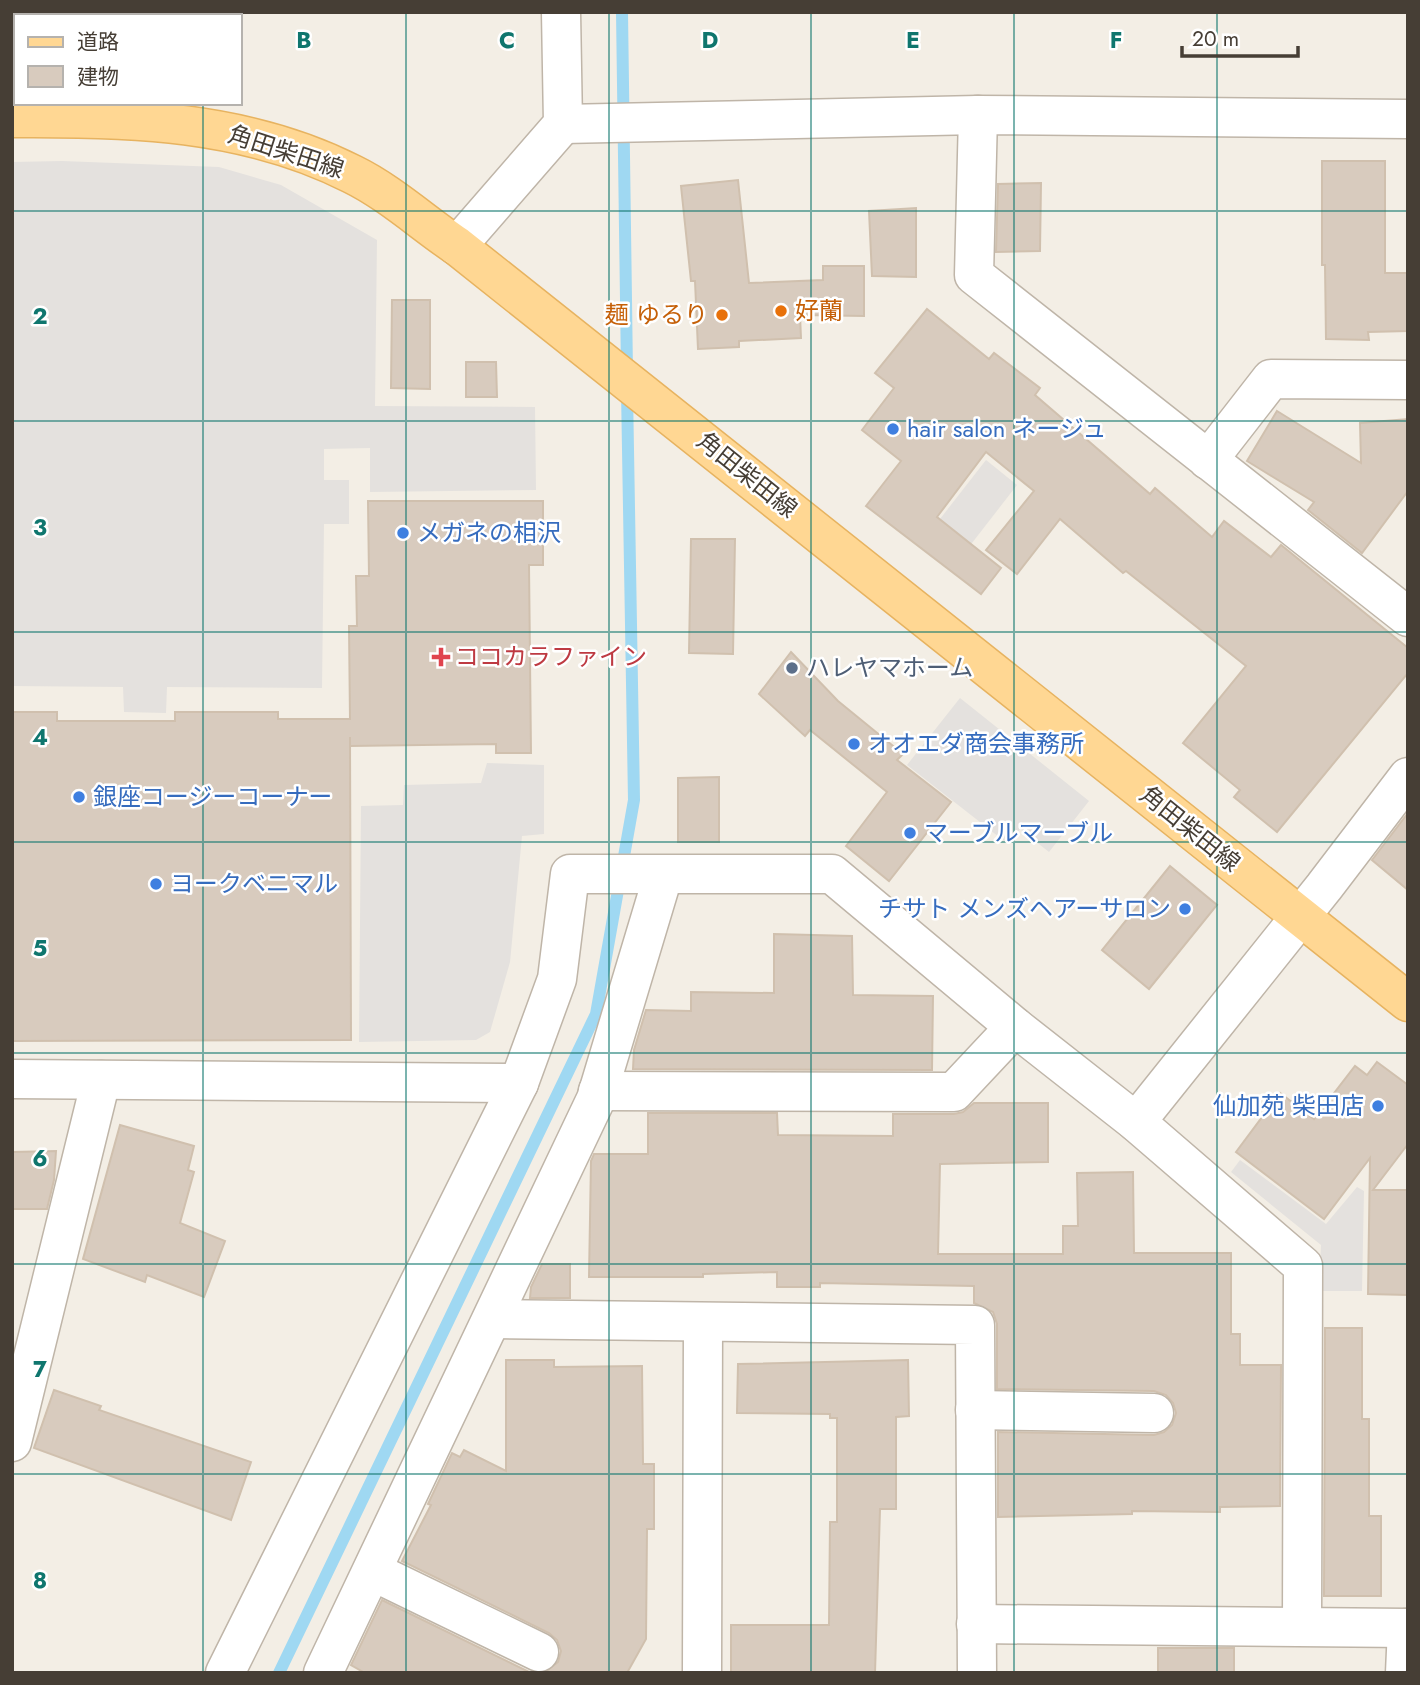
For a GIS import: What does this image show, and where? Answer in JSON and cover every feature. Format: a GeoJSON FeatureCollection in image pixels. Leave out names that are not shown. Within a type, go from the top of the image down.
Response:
{"type":"FeatureCollection","features":[{"type":"Feature","properties":{"kind":"main road","name":"角田柴田線"},"geometry":{"type":"LineString","coordinates":[[12,118],[139,118],[202,126],[317,157],[355,175],[457,246],[1408,1002]]}},
{"type":"Feature","properties":{"kind":"street"},"geometry":{"type":"LineString","coordinates":[[561,12],[580,123]]}},
{"type":"Feature","properties":{"kind":"street"},"geometry":{"type":"LineString","coordinates":[[978,115],[974,275],[1408,617]]}},
{"type":"Feature","properties":{"kind":"street"},"geometry":{"type":"LineString","coordinates":[[457,246],[580,123],[978,115],[1408,118]]}},
{"type":"Feature","properties":{"kind":"street"},"geometry":{"type":"LineString","coordinates":[[1208,460],[1271,379],[1408,380]]}},
{"type":"Feature","properties":{"kind":"street"},"geometry":{"type":"LineString","coordinates":[[1136,1122],[1408,777]]}},
{"type":"Feature","properties":{"kind":"street"},"geometry":{"type":"LineString","coordinates":[[225,1673],[519,1083],[557,979],[570,874],[832,874],[1015,1027],[1136,1122],[1303,1266],[1302,1625]]}},
{"type":"Feature","properties":{"kind":"street"},"geometry":{"type":"LineString","coordinates":[[323,1673],[494,1319],[598,1091],[655,875]]}},
{"type":"Feature","properties":{"kind":"street"},"geometry":{"type":"LineString","coordinates":[[598,1091],[954,1093],[1015,1027]]}},
{"type":"Feature","properties":{"kind":"street"},"geometry":{"type":"LineString","coordinates":[[12,1079],[519,1083]]}},
{"type":"Feature","properties":{"kind":"street"},"geometry":{"type":"LineString","coordinates":[[12,1442],[101,1080]]}},
{"type":"Feature","properties":{"kind":"street"},"geometry":{"type":"LineString","coordinates":[[494,1319],[703,1324],[975,1325],[977,1673]]}},
{"type":"Feature","properties":{"kind":"street"},"geometry":{"type":"LineString","coordinates":[[702,1673],[703,1324]]}},
{"type":"Feature","properties":{"kind":"street"},"geometry":{"type":"LineString","coordinates":[[975,1410],[1154,1413]]}},
{"type":"Feature","properties":{"kind":"street"},"geometry":{"type":"LineString","coordinates":[[373,1572],[539,1652]]}},
{"type":"Feature","properties":{"kind":"street"},"geometry":{"type":"LineString","coordinates":[[976,1624],[1407,1628],[1405,1673]]}},
{"type":"Feature","properties":{"kind":"shaded area"},"geometry":{"type":"Polygon","coordinates":[[[62,161],[219,167],[281,185],[377,240],[375,406],[535,407],[536,490],[370,492],[370,448],[324,449],[324,480],[349,480],[349,524],[324,524],[322,688],[167,687],[166,713],[124,712],[123,687],[12,686],[12,162],[62,161]]]}},
{"type":"Feature","properties":{"kind":"shaded area"},"geometry":{"type":"Polygon","coordinates":[[[986,460],[1017,485],[951,570],[919,546],[986,460]]]}},
{"type":"Feature","properties":{"kind":"shaded area"},"geometry":{"type":"Polygon","coordinates":[[[960,698],[1089,801],[1049,852],[1020,829],[1008,844],[907,765],[960,698]]]}},
{"type":"Feature","properties":{"kind":"shaded area"},"geometry":{"type":"Polygon","coordinates":[[[487,763],[544,765],[544,834],[522,836],[510,962],[490,1032],[476,1040],[359,1042],[361,806],[403,805],[404,785],[481,783],[487,763]]]}},
{"type":"Feature","properties":{"kind":"shaded area"},"geometry":{"type":"Polygon","coordinates":[[[1240,1160],[1326,1224],[1357,1187],[1364,1191],[1362,1291],[1319,1291],[1321,1245],[1231,1172],[1240,1160]]]}},
{"type":"Feature","properties":{"kind":"building"},"geometry":{"type":"Polygon","coordinates":[[[1322,161],[1385,161],[1385,273],[1408,273],[1408,331],[1368,332],[1369,340],[1326,339],[1325,265],[1322,265],[1322,161]]]}},
{"type":"Feature","properties":{"kind":"building"},"geometry":{"type":"Polygon","coordinates":[[[738,180],[749,283],[823,280],[823,266],[864,266],[864,316],[800,315],[801,338],[739,341],[739,347],[698,349],[695,281],[691,281],[681,186],[738,180]]]}},
{"type":"Feature","properties":{"kind":"building"},"geometry":{"type":"Polygon","coordinates":[[[1041,183],[1040,251],[996,252],[998,184],[1041,183]]]}},
{"type":"Feature","properties":{"kind":"building"},"geometry":{"type":"Polygon","coordinates":[[[916,208],[916,277],[872,276],[869,211],[916,208]]]}},
{"type":"Feature","properties":{"kind":"building"},"geometry":{"type":"Polygon","coordinates":[[[392,300],[430,300],[430,389],[391,388],[392,300]]]}},
{"type":"Feature","properties":{"kind":"building"},"geometry":{"type":"Polygon","coordinates":[[[927,309],[989,359],[994,353],[1040,388],[1035,395],[1150,494],[1155,488],[1212,537],[1224,521],[1271,557],[1281,545],[1408,648],[1408,673],[1277,832],[1234,797],[1240,790],[1183,743],[1246,666],[1126,571],[1123,573],[1060,519],[1017,574],[986,550],[1034,491],[986,452],[937,517],[1001,568],[981,594],[866,506],[901,461],[862,430],[894,388],[875,373],[927,309]]]}},
{"type":"Feature","properties":{"kind":"building"},"geometry":{"type":"Polygon","coordinates":[[[466,362],[496,362],[497,397],[466,397],[466,362]]]}},
{"type":"Feature","properties":{"kind":"building"},"geometry":{"type":"Polygon","coordinates":[[[1277,411],[1361,463],[1360,423],[1408,419],[1408,491],[1362,553],[1308,510],[1314,502],[1247,461],[1277,411]]]}},
{"type":"Feature","properties":{"kind":"building"},"geometry":{"type":"Polygon","coordinates":[[[368,501],[543,501],[543,565],[529,565],[531,753],[496,753],[496,744],[350,746],[351,1040],[12,1041],[12,712],[57,712],[57,721],[175,721],[175,712],[278,712],[278,719],[350,719],[349,626],[357,626],[356,576],[369,576],[368,501]]]}},
{"type":"Feature","properties":{"kind":"building"},"geometry":{"type":"Polygon","coordinates":[[[691,539],[735,539],[733,654],[689,653],[691,539]]]}},
{"type":"Feature","properties":{"kind":"building"},"geometry":{"type":"Polygon","coordinates":[[[791,652],[838,701],[903,754],[897,760],[951,802],[889,881],[846,846],[887,792],[810,730],[805,736],[759,694],[791,652]]]}},
{"type":"Feature","properties":{"kind":"building"},"geometry":{"type":"Polygon","coordinates":[[[719,777],[719,842],[678,842],[678,778],[719,777]]]}},
{"type":"Feature","properties":{"kind":"building"},"geometry":{"type":"Polygon","coordinates":[[[1408,813],[1408,890],[1372,860],[1408,813]]]}},
{"type":"Feature","properties":{"kind":"building"},"geometry":{"type":"Polygon","coordinates":[[[1170,866],[1217,905],[1149,989],[1102,950],[1170,866]]]}},
{"type":"Feature","properties":{"kind":"building"},"geometry":{"type":"Polygon","coordinates":[[[774,934],[852,936],[853,995],[933,996],[932,1070],[633,1069],[634,1050],[646,1010],[691,1011],[691,992],[774,993],[774,934]]]}},
{"type":"Feature","properties":{"kind":"building"},"geometry":{"type":"Polygon","coordinates":[[[1377,1062],[1408,1085],[1408,1144],[1373,1190],[1408,1190],[1408,1295],[1368,1294],[1370,1158],[1324,1219],[1236,1152],[1280,1093],[1314,1119],[1355,1066],[1367,1075],[1377,1062]]]}},
{"type":"Feature","properties":{"kind":"building"},"geometry":{"type":"Polygon","coordinates":[[[974,1103],[1048,1103],[1048,1162],[940,1164],[938,1254],[1063,1254],[1063,1226],[1078,1226],[1077,1173],[1133,1172],[1134,1253],[1231,1253],[1231,1334],[1240,1334],[1240,1365],[1281,1365],[1280,1506],[1220,1507],[1220,1512],[1132,1511],[1132,1514],[998,1517],[998,1432],[1154,1435],[1164,1432],[1172,1425],[1176,1413],[1173,1403],[1166,1395],[1154,1391],[997,1389],[997,1324],[993,1312],[974,1303],[974,1286],[820,1283],[820,1287],[777,1287],[777,1272],[703,1274],[703,1277],[589,1277],[591,1161],[594,1154],[648,1154],[648,1113],[777,1113],[778,1135],[893,1136],[893,1114],[954,1114],[963,1112],[974,1103]]]}},
{"type":"Feature","properties":{"kind":"building"},"geometry":{"type":"Polygon","coordinates":[[[120,1125],[194,1146],[188,1170],[194,1172],[180,1223],[225,1241],[204,1297],[147,1275],[145,1282],[83,1259],[120,1125]]]}},
{"type":"Feature","properties":{"kind":"building"},"geometry":{"type":"Polygon","coordinates":[[[56,1151],[54,1180],[47,1209],[12,1209],[12,1152],[56,1151]]]}},
{"type":"Feature","properties":{"kind":"building"},"geometry":{"type":"Polygon","coordinates":[[[542,1264],[570,1264],[570,1298],[530,1298],[531,1287],[542,1264]]]}},
{"type":"Feature","properties":{"kind":"building"},"geometry":{"type":"Polygon","coordinates":[[[1325,1328],[1362,1328],[1362,1419],[1369,1419],[1369,1516],[1381,1516],[1381,1596],[1324,1596],[1325,1328]]]}},
{"type":"Feature","properties":{"kind":"building"},"geometry":{"type":"Polygon","coordinates":[[[506,1360],[554,1360],[554,1367],[642,1366],[643,1464],[654,1464],[654,1529],[647,1529],[646,1639],[627,1673],[544,1673],[558,1662],[561,1651],[557,1640],[549,1633],[402,1561],[431,1505],[428,1504],[452,1453],[460,1457],[464,1450],[506,1471],[506,1360]]]}},
{"type":"Feature","properties":{"kind":"building"},"geometry":{"type":"Polygon","coordinates":[[[908,1360],[909,1416],[896,1417],[896,1509],[880,1509],[875,1673],[731,1673],[731,1625],[829,1625],[830,1522],[837,1522],[837,1418],[830,1418],[830,1414],[737,1413],[738,1364],[908,1360]]]}},
{"type":"Feature","properties":{"kind":"building"},"geometry":{"type":"Polygon","coordinates":[[[54,1390],[101,1406],[99,1410],[251,1462],[231,1520],[34,1448],[54,1390]]]}},
{"type":"Feature","properties":{"kind":"building"},"geometry":{"type":"Polygon","coordinates":[[[382,1600],[535,1673],[365,1673],[351,1665],[382,1600]]]}},
{"type":"Feature","properties":{"kind":"building"},"geometry":{"type":"Polygon","coordinates":[[[1158,1648],[1234,1648],[1234,1673],[1158,1673],[1158,1648]]]}},
{"type":"Feature","properties":{"kind":"waterway"},"geometry":{"type":"LineString","coordinates":[[622,12],[627,372]]}},
{"type":"Feature","properties":{"kind":"waterway"},"geometry":{"type":"LineString","coordinates":[[279,1673],[596,1014],[634,800],[627,391]]}},
{"type":"Feature","properties":{"kind":"place","name":"好蘭"},"geometry":{"type":"Point","coordinates":[781,311]}},
{"type":"Feature","properties":{"kind":"place","name":"麺 ゆるり"},"geometry":{"type":"Point","coordinates":[722,315]}},
{"type":"Feature","properties":{"kind":"place","name":"hair salon ネージュ"},"geometry":{"type":"Point","coordinates":[893,429]}},
{"type":"Feature","properties":{"kind":"place","name":"メガネの相沢"},"geometry":{"type":"Point","coordinates":[403,533]}},
{"type":"Feature","properties":{"kind":"place","name":"ココカラファイン"},"geometry":{"type":"Point","coordinates":[441,657]}},
{"type":"Feature","properties":{"kind":"place","name":"ハレヤマホーム"},"geometry":{"type":"Point","coordinates":[792,668]}},
{"type":"Feature","properties":{"kind":"place","name":"オオエダ商会事務所"},"geometry":{"type":"Point","coordinates":[854,744]}},
{"type":"Feature","properties":{"kind":"place","name":"銀座コージーコーナー"},"geometry":{"type":"Point","coordinates":[79,797]}},
{"type":"Feature","properties":{"kind":"place","name":"マーブルマーブル"},"geometry":{"type":"Point","coordinates":[910,833]}},
{"type":"Feature","properties":{"kind":"place","name":"ヨークベニマル"},"geometry":{"type":"Point","coordinates":[156,884]}},
{"type":"Feature","properties":{"kind":"place","name":"チサト メンズヘアーサロン"},"geometry":{"type":"Point","coordinates":[1185,909]}},
{"type":"Feature","properties":{"kind":"place","name":"仙加苑 柴田店"},"geometry":{"type":"Point","coordinates":[1378,1106]}}]}
